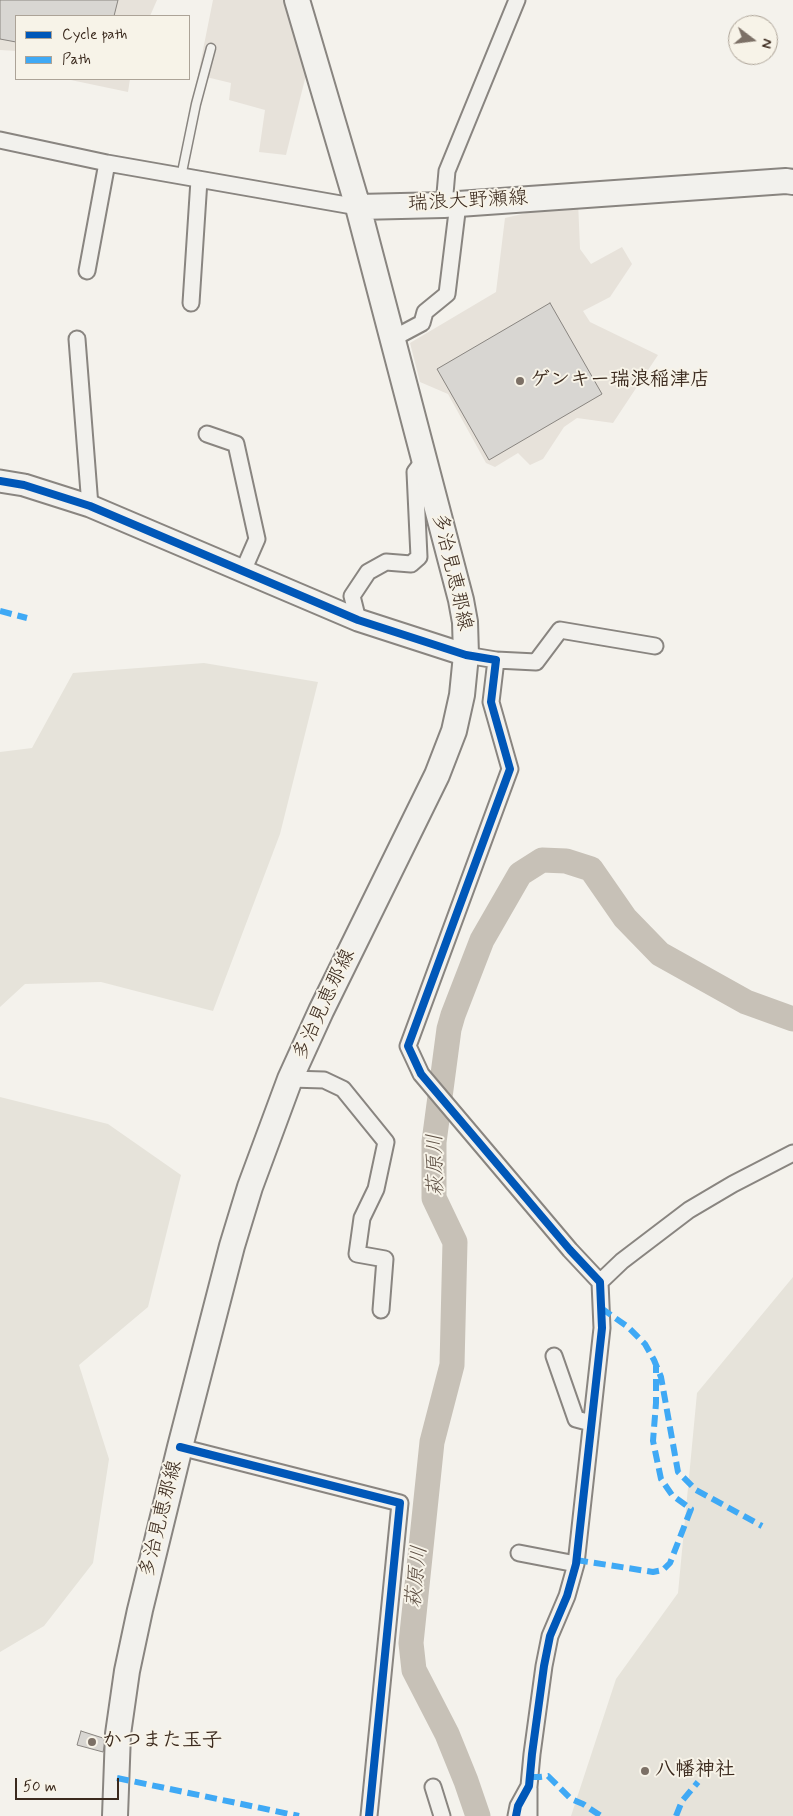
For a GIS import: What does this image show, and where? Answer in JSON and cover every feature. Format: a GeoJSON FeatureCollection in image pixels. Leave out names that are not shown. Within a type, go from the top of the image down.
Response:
{"type":"FeatureCollection","features":[{"type":"Feature","properties":{"kind":"main road"},"geometry":{"type":"LineString","coordinates":[[297,0],[358,207]]}},
{"type":"Feature","properties":{"kind":"main road","name":"瑞浪大野瀬線"},"geometry":{"type":"LineString","coordinates":[[358,207],[451,205],[766,182],[793,182]]}},
{"type":"Feature","properties":{"kind":"main road","name":"多治見恵那線"},"geometry":{"type":"LineString","coordinates":[[115,1816],[118,1734],[127,1671],[142,1601],[180,1447],[232,1246],[247,1196],[290,1078],[437,775],[454,731],[460,704],[466,655],[465,622],[461,600],[358,207]]}},
{"type":"Feature","properties":{"kind":"street"},"geometry":{"type":"LineString","coordinates":[[392,339],[422,322],[425,312],[447,294],[451,205],[447,170],[517,0]]}},
{"type":"Feature","properties":{"kind":"street"},"geometry":{"type":"LineString","coordinates":[[0,140],[181,177],[358,207]]}},
{"type":"Feature","properties":{"kind":"street"},"geometry":{"type":"LineString","coordinates":[[86,271],[107,163]]}},
{"type":"Feature","properties":{"kind":"street"},"geometry":{"type":"LineString","coordinates":[[191,303],[199,180]]}},
{"type":"Feature","properties":{"kind":"street"},"geometry":{"type":"LineString","coordinates":[[77,339],[90,506]]}},
{"type":"Feature","properties":{"kind":"street"},"geometry":{"type":"LineString","coordinates":[[207,434],[236,444],[257,539],[243,571]]}},
{"type":"Feature","properties":{"kind":"street"},"geometry":{"type":"LineString","coordinates":[[358,620],[352,596],[368,572],[386,562],[411,564],[419,557],[415,472],[424,460]]}},
{"type":"Feature","properties":{"kind":"street"},"geometry":{"type":"LineString","coordinates":[[0,481],[24,486],[90,506],[358,620],[466,655],[496,660],[536,662],[560,630],[654,646]]}},
{"type":"Feature","properties":{"kind":"street"},"geometry":{"type":"LineString","coordinates":[[496,660],[491,702],[510,769],[408,1046],[420,1074],[570,1250],[600,1282],[602,1328],[576,1564],[567,1596],[550,1636],[544,1666],[532,1754],[529,1816]]}},
{"type":"Feature","properties":{"kind":"street"},"geometry":{"type":"LineString","coordinates":[[290,1078],[324,1080],[343,1089],[386,1142],[376,1189],[362,1218],[357,1254],[386,1259],[381,1310]]}},
{"type":"Feature","properties":{"kind":"street"},"geometry":{"type":"LineString","coordinates":[[600,1282],[622,1261],[689,1210],[733,1184],[793,1153]]}},
{"type":"Feature","properties":{"kind":"street"},"geometry":{"type":"LineString","coordinates":[[554,1356],[576,1419],[591,1423]]}},
{"type":"Feature","properties":{"kind":"street"},"geometry":{"type":"LineString","coordinates":[[180,1447],[400,1504],[369,1816]]}},
{"type":"Feature","properties":{"kind":"street"},"geometry":{"type":"LineString","coordinates":[[519,1553],[576,1564]]}},
{"type":"Feature","properties":{"kind":"street"},"geometry":{"type":"LineString","coordinates":[[516,1816],[518,1806],[529,1786]]}},
{"type":"Feature","properties":{"kind":"street"},"geometry":{"type":"LineString","coordinates":[[434,1787],[442,1816]]}},
{"type":"Feature","properties":{"kind":"lane"},"geometry":{"type":"LineString","coordinates":[[181,177],[196,104],[211,48]]}},
{"type":"Feature","properties":{"kind":"shaded area"},"geometry":{"type":"Polygon","coordinates":[[[0,0],[157,0],[150,15],[15,15],[15,51],[0,50],[0,0]]]}},
{"type":"Feature","properties":{"kind":"shaded area"},"geometry":{"type":"Polygon","coordinates":[[[213,0],[285,0],[307,71],[286,155],[259,152],[265,110],[229,100],[231,83],[198,75],[213,0]]]}},
{"type":"Feature","properties":{"kind":"shaded area"},"geometry":{"type":"Polygon","coordinates":[[[71,80],[130,80],[128,92],[71,80]]]}},
{"type":"Feature","properties":{"kind":"shaded area"},"geometry":{"type":"Polygon","coordinates":[[[578,201],[580,249],[591,264],[622,247],[632,264],[610,297],[583,311],[590,322],[658,355],[613,423],[577,418],[564,427],[543,459],[530,465],[518,453],[495,467],[486,463],[448,394],[420,382],[410,343],[496,292],[505,218],[578,201]]]}},
{"type":"Feature","properties":{"kind":"shaded area"},"geometry":{"type":"Polygon","coordinates":[[[204,663],[318,682],[280,834],[213,1011],[101,982],[25,984],[0,1007],[0,752],[32,748],[73,673],[204,663]]]}},
{"type":"Feature","properties":{"kind":"shaded area"},"geometry":{"type":"Polygon","coordinates":[[[0,1097],[108,1124],[181,1175],[148,1307],[79,1365],[109,1459],[93,1563],[44,1626],[0,1652],[0,1097]]]}},
{"type":"Feature","properties":{"kind":"shaded area"},"geometry":{"type":"Polygon","coordinates":[[[793,1277],[793,1816],[571,1816],[616,1679],[678,1593],[697,1393],[793,1277]]]}},
{"type":"Feature","properties":{"kind":"building"},"geometry":{"type":"Polygon","coordinates":[[[0,0],[118,0],[114,15],[15,15],[15,42],[0,39],[0,0]]]}},
{"type":"Feature","properties":{"kind":"building","name":"ゲンキー瑞浪稲津店"},"geometry":{"type":"Polygon","coordinates":[[[550,303],[602,394],[489,460],[437,369],[550,303]]]}},
{"type":"Feature","properties":{"kind":"building","name":"かつまた玉子"},"geometry":{"type":"Polygon","coordinates":[[[81,1731],[106,1739],[103,1752],[77,1745],[81,1731]]]}},
{"type":"Feature","properties":{"kind":"waterway","name":"萩原川"},"geometry":{"type":"LineString","coordinates":[[478,1816],[447,1734],[414,1670],[411,1643],[432,1442],[452,1365],[455,1242],[434,1198],[434,1142],[449,1029],[482,940],[520,874],[542,860],[566,861],[591,869],[625,918],[660,954],[746,1002],[793,1019]]}},
{"type":"Feature","properties":{"kind":"marked path"},"geometry":{"type":"LineString","coordinates":[[0,611],[27,618]]}},
{"type":"Feature","properties":{"kind":"marked path"},"geometry":{"type":"LineString","coordinates":[[601,1308],[628,1327],[645,1344],[654,1360],[661,1377],[678,1472],[696,1490],[762,1526]]}},
{"type":"Feature","properties":{"kind":"marked path"},"geometry":{"type":"LineString","coordinates":[[576,1560],[653,1572],[663,1570],[670,1563],[691,1509],[672,1495],[661,1479],[653,1441],[656,1366]]}},
{"type":"Feature","properties":{"kind":"marked path"},"geometry":{"type":"LineString","coordinates":[[530,1777],[548,1776],[571,1799],[583,1804],[601,1816]]}},
{"type":"Feature","properties":{"kind":"marked path"},"geometry":{"type":"LineString","coordinates":[[117,1778],[299,1816]]}},
{"type":"Feature","properties":{"kind":"marked path"},"geometry":{"type":"LineString","coordinates":[[676,1816],[682,1801],[698,1782]]}},
{"type":"Feature","properties":{"kind":"cycle path"},"geometry":{"type":"LineString","coordinates":[[0,481],[24,485],[90,506],[358,620],[466,655],[496,660],[491,702],[510,769],[408,1046],[421,1074],[570,1250],[600,1282],[602,1328],[576,1564],[567,1596],[550,1636],[544,1666],[529,1786],[518,1806],[516,1816]]}},
{"type":"Feature","properties":{"kind":"cycle path"},"geometry":{"type":"LineString","coordinates":[[180,1447],[400,1503],[369,1816]]}},
{"type":"Feature","properties":{"kind":"place","name":"ゲンキー瑞浪稲津店"},"geometry":{"type":"Point","coordinates":[520,381]}},
{"type":"Feature","properties":{"kind":"place","name":"かつまた玉子"},"geometry":{"type":"Point","coordinates":[92,1742]}},
{"type":"Feature","properties":{"kind":"place","name":"八幡神社"},"geometry":{"type":"Point","coordinates":[645,1771]}}]}
